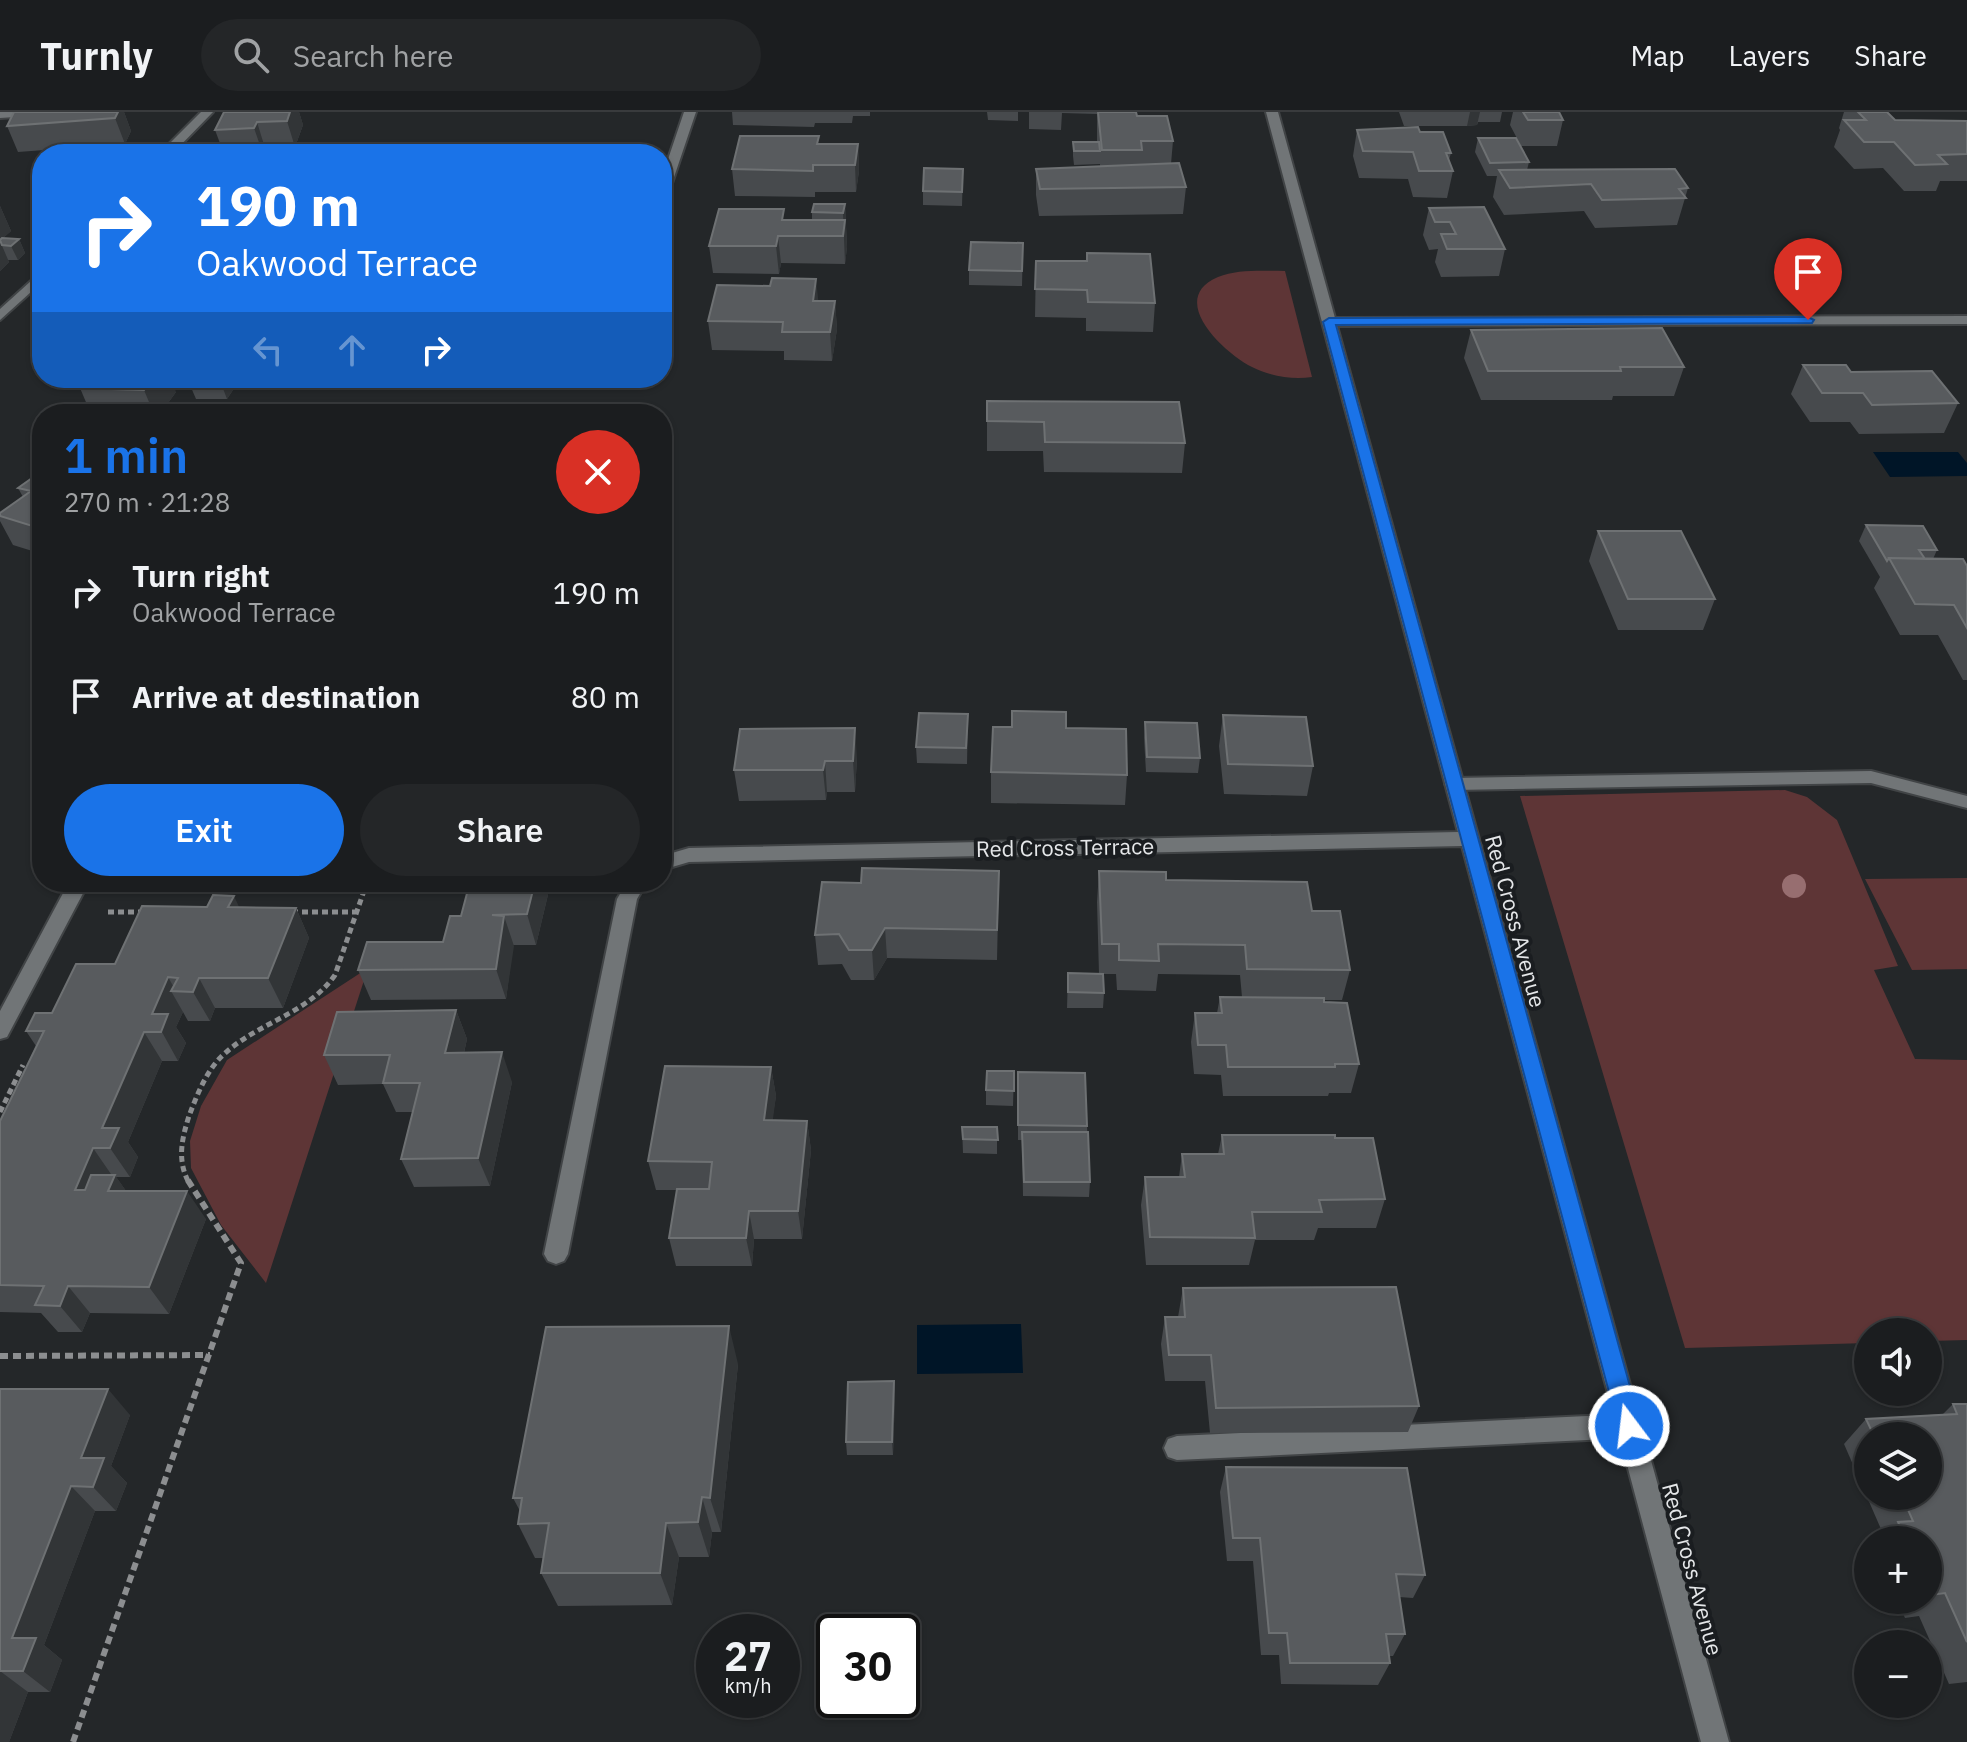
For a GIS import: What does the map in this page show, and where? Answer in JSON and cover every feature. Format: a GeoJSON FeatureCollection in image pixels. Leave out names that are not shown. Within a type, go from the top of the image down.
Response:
{"type":"FeatureCollection","features":[{"type":"Feature","properties":{"kind":"street"},"geometry":{"type":"LineString","coordinates":[[1,116],[46,112]]}},
{"type":"Feature","properties":{"kind":"street"},"geometry":{"type":"LineString","coordinates":[[175,144],[207,112]]}},
{"type":"Feature","properties":{"kind":"street"},"geometry":{"type":"LineString","coordinates":[[672,165],[690,112]]}},
{"type":"Feature","properties":{"kind":"street","name":"Red Cross Avenue"},"geometry":{"type":"LineString","coordinates":[[1272,112],[1715,1742]]}},
{"type":"Feature","properties":{"kind":"street"},"geometry":{"type":"LineString","coordinates":[[0,316],[32,285]]}},
{"type":"Feature","properties":{"kind":"street"},"geometry":{"type":"LineString","coordinates":[[1329,322],[1967,320]]}},
{"type":"Feature","properties":{"kind":"street"},"geometry":{"type":"LineString","coordinates":[[1454,784],[1871,777],[1967,802]]}},
{"type":"Feature","properties":{"kind":"street","name":"Red Cross Terrace"},"geometry":{"type":"LineString","coordinates":[[672,860],[689,855],[1469,839]]}},
{"type":"Feature","properties":{"kind":"street"},"geometry":{"type":"LineString","coordinates":[[0,1031],[74,892]]}},
{"type":"Feature","properties":{"kind":"street"},"geometry":{"type":"LineString","coordinates":[[556,1254],[627,899],[631,892]]}},
{"type":"Feature","properties":{"kind":"street"},"geometry":{"type":"LineString","coordinates":[[1177,1448],[1629,1426]]}},
{"type":"Feature","properties":{"kind":"path"},"geometry":{"type":"LineString","coordinates":[[73,1742],[241,1263],[213,1225],[181,1163],[188,1119],[202,1084],[221,1057],[328,985],[335,975],[364,892]]}},
{"type":"Feature","properties":{"kind":"path"},"geometry":{"type":"LineString","coordinates":[[63,912],[160,912]]}},
{"type":"Feature","properties":{"kind":"path"},"geometry":{"type":"LineString","coordinates":[[281,912],[357,912]]}},
{"type":"Feature","properties":{"kind":"path"},"geometry":{"type":"LineString","coordinates":[[0,1356],[210,1355]]}},
{"type":"Feature","properties":{"kind":"shaded area"},"geometry":{"type":"Polygon","coordinates":[[[1285,271],[1312,377],[1266,373],[1240,360],[1215,338],[1199,311],[1197,298],[1203,287],[1218,277],[1242,272],[1285,271]]]}},
{"type":"Feature","properties":{"kind":"shaded area"},"geometry":{"type":"Polygon","coordinates":[[[1785,790],[1807,797],[1837,820],[1898,966],[1874,970],[1915,1059],[1967,1060],[1967,1340],[1942,1341],[1942,1318],[1854,1318],[1854,1343],[1685,1348],[1520,796],[1785,790]]]}},
{"type":"Feature","properties":{"kind":"shaded area"},"geometry":{"type":"Polygon","coordinates":[[[1967,878],[1967,969],[1912,970],[1865,879],[1967,878]]]}},
{"type":"Feature","properties":{"kind":"shaded area"},"geometry":{"type":"Polygon","coordinates":[[[368,968],[266,1283],[221,1225],[191,1168],[190,1141],[201,1106],[227,1060],[368,968]]]}},
{"type":"Feature","properties":{"kind":"water"},"geometry":{"type":"Polygon","coordinates":[[[1873,452],[1958,452],[1967,463],[1967,476],[1890,477],[1873,452]]]}},
{"type":"Feature","properties":{"kind":"water"},"geometry":{"type":"Polygon","coordinates":[[[1021,1324],[1023,1373],[917,1374],[917,1325],[1021,1324]]]}},
{"type":"Feature","properties":{"kind":"building"},"geometry":{"type":"Polygon","coordinates":[[[14,112],[118,112],[115,118],[7,126],[14,112]]]}},
{"type":"Feature","properties":{"kind":"building"},"geometry":{"type":"Polygon","coordinates":[[[224,112],[290,112],[287,121],[257,122],[254,128],[215,130],[224,112]]]}},
{"type":"Feature","properties":{"kind":"building"},"geometry":{"type":"Polygon","coordinates":[[[1098,112],[1167,116],[1173,141],[1141,141],[1142,150],[1102,150],[1098,112]]]}},
{"type":"Feature","properties":{"kind":"building"},"geometry":{"type":"Polygon","coordinates":[[[1523,112],[1559,112],[1563,120],[1528,120],[1523,112]]]}},
{"type":"Feature","properties":{"kind":"building"},"geometry":{"type":"Polygon","coordinates":[[[1858,112],[1887,112],[1895,120],[1967,121],[1967,154],[1938,155],[1947,164],[1915,165],[1894,142],[1864,142],[1844,120],[1866,120],[1858,112]]]}},
{"type":"Feature","properties":{"kind":"building"},"geometry":{"type":"Polygon","coordinates":[[[1418,127],[1420,132],[1443,132],[1451,153],[1446,153],[1453,171],[1419,171],[1413,152],[1363,151],[1357,130],[1418,127]]]}},
{"type":"Feature","properties":{"kind":"building"},"geometry":{"type":"Polygon","coordinates":[[[740,136],[819,136],[817,144],[858,144],[855,165],[813,165],[813,171],[732,169],[740,136]]]}},
{"type":"Feature","properties":{"kind":"building"},"geometry":{"type":"Polygon","coordinates":[[[1478,138],[1516,138],[1529,162],[1490,163],[1478,138]]]}},
{"type":"Feature","properties":{"kind":"building"},"geometry":{"type":"Polygon","coordinates":[[[1073,142],[1099,142],[1100,151],[1074,151],[1073,142]]]}},
{"type":"Feature","properties":{"kind":"building"},"geometry":{"type":"Polygon","coordinates":[[[1179,163],[1186,187],[1040,189],[1036,169],[1179,163]]]}},
{"type":"Feature","properties":{"kind":"building"},"geometry":{"type":"Polygon","coordinates":[[[924,168],[963,169],[962,192],[923,191],[924,168]]]}},
{"type":"Feature","properties":{"kind":"building"},"geometry":{"type":"Polygon","coordinates":[[[1675,169],[1688,188],[1679,189],[1686,198],[1602,200],[1591,184],[1510,188],[1499,170],[1675,169]]]}},
{"type":"Feature","properties":{"kind":"building"},"geometry":{"type":"Polygon","coordinates":[[[814,204],[845,204],[843,213],[812,212],[814,204]]]}},
{"type":"Feature","properties":{"kind":"building"},"geometry":{"type":"Polygon","coordinates":[[[1484,207],[1505,249],[1447,249],[1441,234],[1456,234],[1450,222],[1435,222],[1429,208],[1484,207]]]}},
{"type":"Feature","properties":{"kind":"building"},"geometry":{"type":"Polygon","coordinates":[[[719,209],[784,209],[782,220],[845,220],[843,236],[778,236],[776,246],[709,246],[719,209]]]}},
{"type":"Feature","properties":{"kind":"building"},"geometry":{"type":"Polygon","coordinates":[[[2,238],[19,239],[11,246],[2,245],[2,238]]]}},
{"type":"Feature","properties":{"kind":"building"},"geometry":{"type":"Polygon","coordinates":[[[971,242],[1023,243],[1022,271],[969,270],[971,242]]]}},
{"type":"Feature","properties":{"kind":"building"},"geometry":{"type":"Polygon","coordinates":[[[1087,253],[1150,254],[1155,303],[1088,302],[1087,290],[1035,289],[1036,261],[1087,261],[1087,253]]]}},
{"type":"Feature","properties":{"kind":"building"},"geometry":{"type":"Polygon","coordinates":[[[772,278],[816,279],[813,301],[835,301],[830,332],[782,332],[783,322],[708,321],[717,285],[770,286],[772,278]]]}},
{"type":"Feature","properties":{"kind":"building"},"geometry":{"type":"Polygon","coordinates":[[[1662,328],[1684,367],[1620,367],[1621,371],[1488,371],[1471,330],[1662,328]]]}},
{"type":"Feature","properties":{"kind":"building"},"geometry":{"type":"Polygon","coordinates":[[[1803,365],[1846,365],[1851,372],[1932,371],[1958,403],[1872,405],[1863,393],[1822,393],[1803,365]]]}},
{"type":"Feature","properties":{"kind":"building"},"geometry":{"type":"Polygon","coordinates":[[[80,388],[146,388],[144,390],[80,388]]]}},
{"type":"Feature","properties":{"kind":"building"},"geometry":{"type":"Polygon","coordinates":[[[987,401],[1179,402],[1185,443],[1045,442],[1044,422],[987,421],[987,401]]]}},
{"type":"Feature","properties":{"kind":"building"},"geometry":{"type":"Polygon","coordinates":[[[32,478],[32,526],[0,516],[31,491],[18,488],[32,478]]]}},
{"type":"Feature","properties":{"kind":"building"},"geometry":{"type":"Polygon","coordinates":[[[1866,525],[1923,526],[1937,550],[1919,550],[1925,559],[1889,558],[1887,561],[1866,525]]]}},
{"type":"Feature","properties":{"kind":"building"},"geometry":{"type":"Polygon","coordinates":[[[1598,531],[1681,531],[1715,599],[1628,599],[1598,531]]]}},
{"type":"Feature","properties":{"kind":"building"},"geometry":{"type":"Polygon","coordinates":[[[1889,558],[1963,559],[1967,566],[1967,628],[1954,605],[1915,604],[1889,558]]]}},
{"type":"Feature","properties":{"kind":"building"},"geometry":{"type":"Polygon","coordinates":[[[1012,711],[1066,712],[1066,728],[1126,729],[1127,775],[991,772],[993,727],[1012,727],[1012,711]]]}},
{"type":"Feature","properties":{"kind":"building"},"geometry":{"type":"Polygon","coordinates":[[[919,713],[968,714],[966,748],[916,747],[919,713]]]}},
{"type":"Feature","properties":{"kind":"building"},"geometry":{"type":"Polygon","coordinates":[[[1223,715],[1306,717],[1313,766],[1228,764],[1223,715]]]}},
{"type":"Feature","properties":{"kind":"building"},"geometry":{"type":"Polygon","coordinates":[[[1145,722],[1197,723],[1200,758],[1147,757],[1145,722]]]}},
{"type":"Feature","properties":{"kind":"building"},"geometry":{"type":"Polygon","coordinates":[[[855,728],[853,761],[825,761],[823,770],[734,770],[740,729],[855,728]]]}},
{"type":"Feature","properties":{"kind":"building"},"geometry":{"type":"Polygon","coordinates":[[[862,868],[999,871],[997,930],[885,928],[872,950],[849,950],[839,934],[815,935],[822,882],[861,883],[862,868]]]}},
{"type":"Feature","properties":{"kind":"building"},"geometry":{"type":"Polygon","coordinates":[[[1099,871],[1166,872],[1166,880],[1307,882],[1312,911],[1340,911],[1350,970],[1247,969],[1245,945],[1158,944],[1159,961],[1119,960],[1119,944],[1102,944],[1099,871]]]}},
{"type":"Feature","properties":{"kind":"building"},"geometry":{"type":"Polygon","coordinates":[[[467,892],[532,892],[527,914],[492,915],[504,916],[496,969],[358,970],[367,942],[443,942],[450,916],[461,916],[467,892]]]}},
{"type":"Feature","properties":{"kind":"building"},"geometry":{"type":"Polygon","coordinates":[[[213,895],[234,896],[228,907],[296,908],[268,978],[199,978],[193,992],[171,991],[178,978],[168,977],[152,1014],[168,1014],[161,1032],[144,1032],[102,1128],[119,1128],[110,1148],[93,1148],[75,1190],[85,1190],[91,1175],[115,1175],[108,1191],[187,1191],[149,1287],[68,1286],[60,1306],[35,1305],[44,1286],[0,1285],[0,1121],[44,1031],[26,1031],[35,1013],[52,1013],[76,964],[115,964],[142,906],[207,907],[213,895]]]}},
{"type":"Feature","properties":{"kind":"building"},"geometry":{"type":"Polygon","coordinates":[[[1068,973],[1103,974],[1104,993],[1068,992],[1068,973]]]}},
{"type":"Feature","properties":{"kind":"building"},"geometry":{"type":"Polygon","coordinates":[[[1220,997],[1324,998],[1324,1002],[1347,1003],[1359,1064],[1335,1064],[1335,1067],[1228,1067],[1226,1045],[1198,1045],[1195,1013],[1222,1013],[1220,997]]]}},
{"type":"Feature","properties":{"kind":"building"},"geometry":{"type":"Polygon","coordinates":[[[456,1010],[445,1053],[502,1052],[478,1158],[401,1159],[420,1083],[383,1083],[390,1055],[324,1055],[337,1012],[456,1010]]]}},
{"type":"Feature","properties":{"kind":"building"},"geometry":{"type":"Polygon","coordinates":[[[665,1066],[771,1067],[764,1120],[807,1121],[798,1211],[749,1211],[746,1238],[669,1238],[677,1189],[709,1189],[712,1162],[648,1161],[665,1066]]]}},
{"type":"Feature","properties":{"kind":"building"},"geometry":{"type":"Polygon","coordinates":[[[987,1071],[1014,1071],[1014,1091],[986,1090],[987,1071]]]}},
{"type":"Feature","properties":{"kind":"building"},"geometry":{"type":"Polygon","coordinates":[[[1018,1072],[1085,1073],[1087,1126],[1018,1125],[1018,1072]]]}},
{"type":"Feature","properties":{"kind":"building"},"geometry":{"type":"Polygon","coordinates":[[[962,1127],[997,1127],[998,1140],[963,1139],[962,1127]]]}},
{"type":"Feature","properties":{"kind":"building"},"geometry":{"type":"Polygon","coordinates":[[[1022,1132],[1088,1132],[1090,1182],[1024,1182],[1022,1132]]]}},
{"type":"Feature","properties":{"kind":"building"},"geometry":{"type":"Polygon","coordinates":[[[1222,1135],[1373,1138],[1385,1199],[1319,1200],[1322,1212],[1252,1212],[1255,1238],[1150,1237],[1145,1177],[1185,1177],[1182,1154],[1224,1154],[1222,1135]]]}},
{"type":"Feature","properties":{"kind":"building"},"geometry":{"type":"Polygon","coordinates":[[[1396,1287],[1419,1406],[1216,1408],[1211,1355],[1169,1355],[1165,1317],[1185,1317],[1183,1288],[1396,1287]]]}},
{"type":"Feature","properties":{"kind":"building"},"geometry":{"type":"Polygon","coordinates":[[[729,1326],[710,1498],[702,1497],[698,1522],[666,1523],[660,1573],[541,1573],[549,1523],[518,1524],[522,1498],[513,1498],[546,1327],[729,1326]]]}},
{"type":"Feature","properties":{"kind":"building"},"geometry":{"type":"Polygon","coordinates":[[[894,1381],[892,1442],[846,1442],[848,1382],[894,1381]]]}},
{"type":"Feature","properties":{"kind":"building"},"geometry":{"type":"Polygon","coordinates":[[[0,1389],[108,1389],[81,1458],[104,1458],[93,1487],[71,1486],[12,1638],[36,1638],[23,1671],[0,1671],[0,1389]]]}},
{"type":"Feature","properties":{"kind":"building"},"geometry":{"type":"Polygon","coordinates":[[[1953,1404],[1967,1404],[1967,1642],[1945,1593],[1942,1593],[1942,1526],[1900,1526],[1898,1522],[1913,1521],[1908,1510],[1942,1510],[1942,1422],[1867,1422],[1866,1419],[1957,1414],[1953,1404]]]}},
{"type":"Feature","properties":{"kind":"building"},"geometry":{"type":"Polygon","coordinates":[[[1226,1467],[1407,1468],[1425,1575],[1396,1574],[1405,1634],[1386,1634],[1390,1663],[1290,1663],[1287,1633],[1269,1633],[1260,1538],[1233,1538],[1226,1467]]]}},
{"type":"Feature","properties":{"kind":"route"},"geometry":{"type":"LineString","coordinates":[[1629,1426],[1329,322],[1808,320]]}}]}
